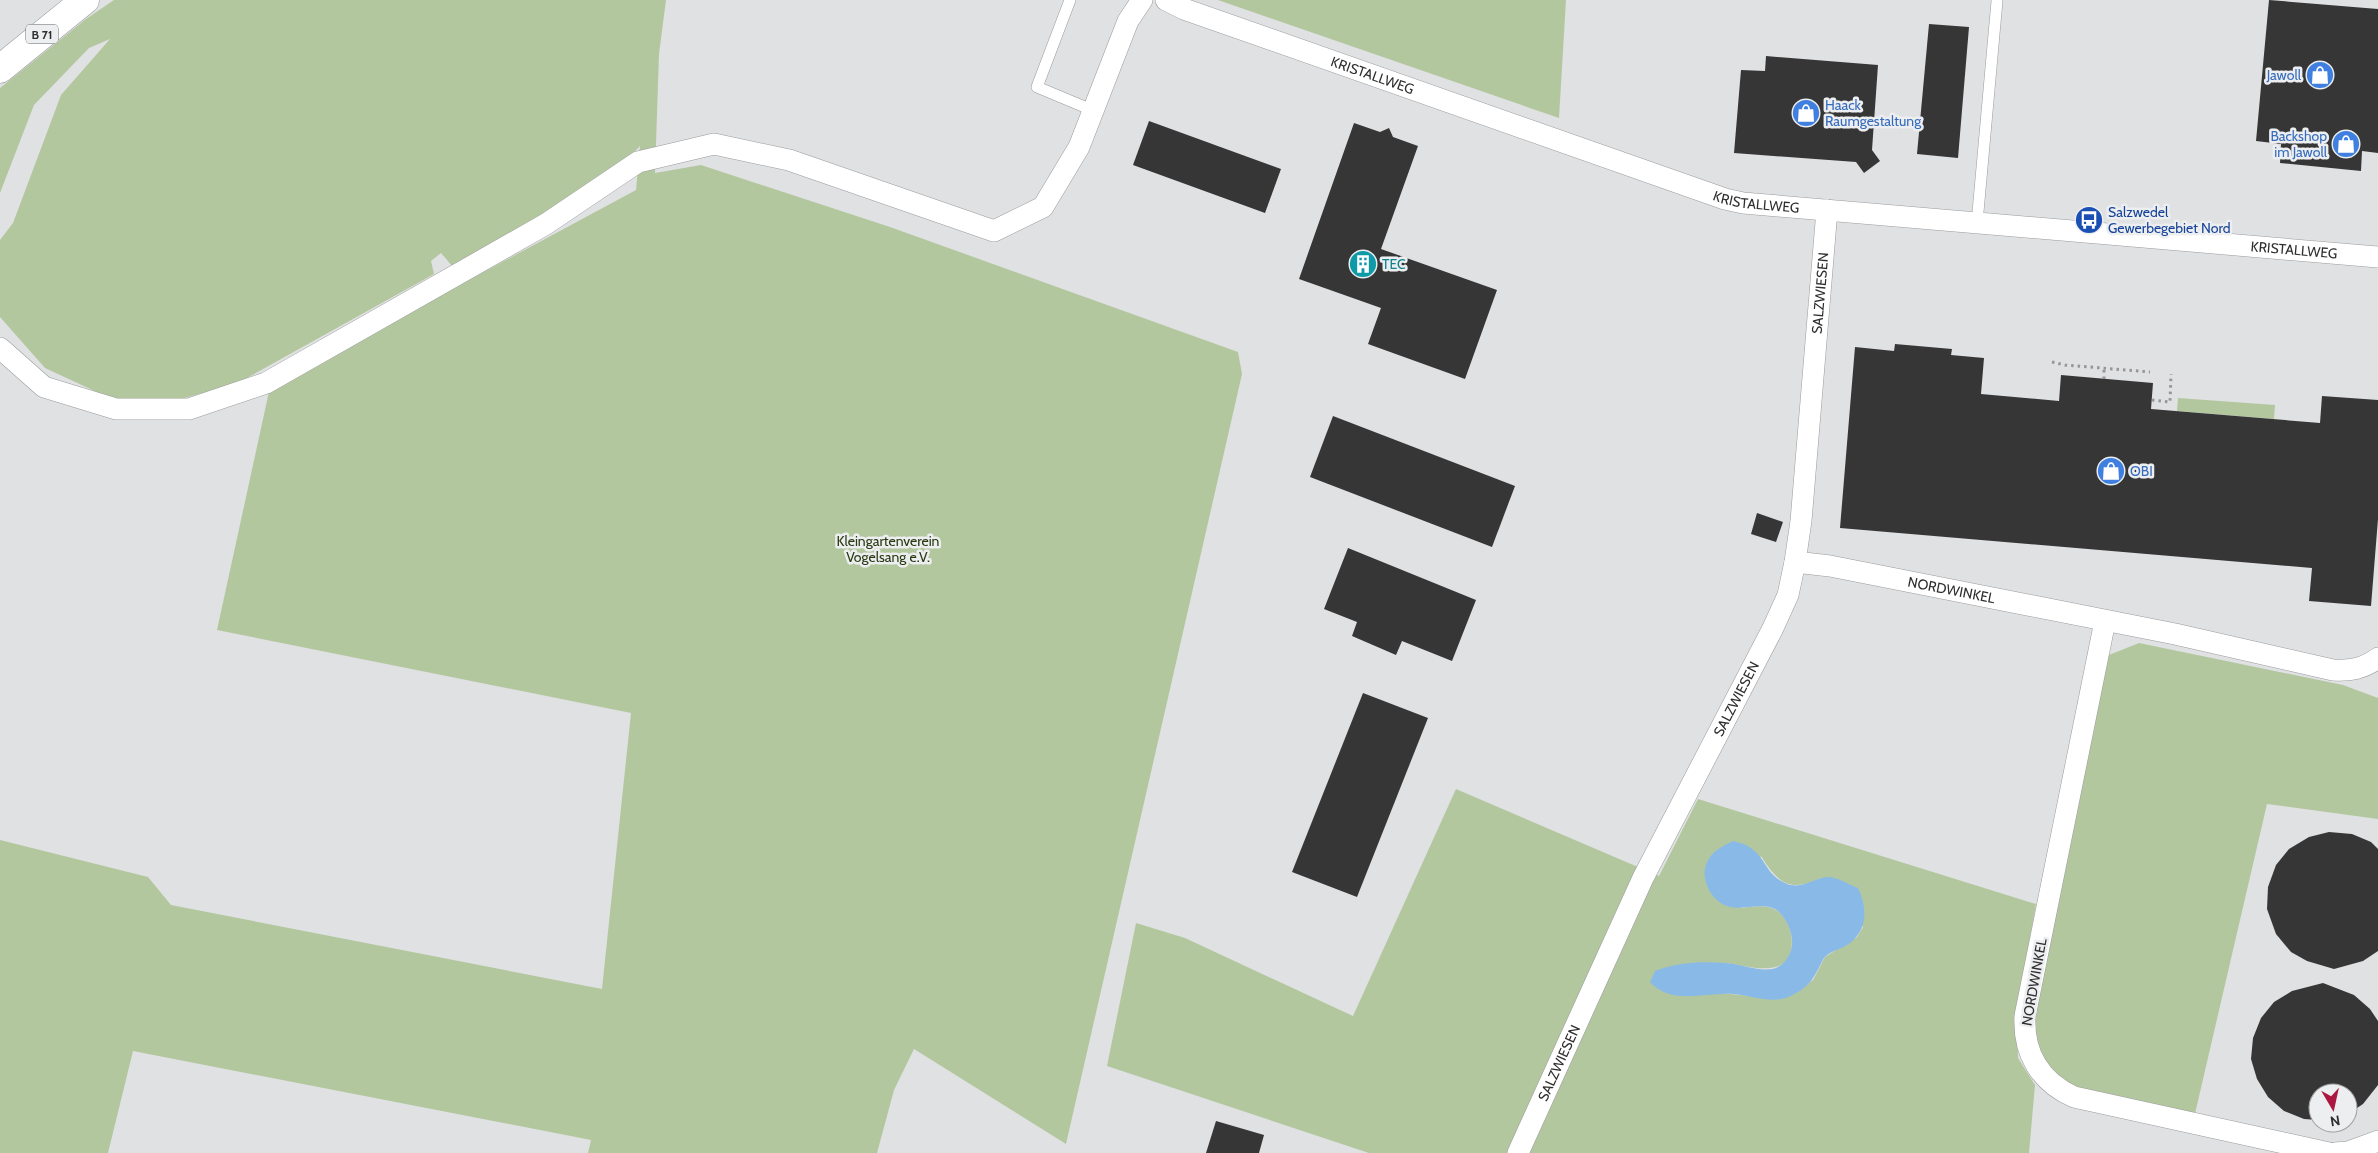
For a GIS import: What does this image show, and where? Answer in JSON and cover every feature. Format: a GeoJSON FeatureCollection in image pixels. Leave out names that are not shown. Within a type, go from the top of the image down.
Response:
{"type":"FeatureCollection","features":[{"type":"Feature","properties":{"kind":"main road","name":"B 71"},"geometry":{"type":"LineString","coordinates":[[0,69],[85,0]]}},
{"type":"Feature","properties":{"kind":"street"},"geometry":{"type":"LineString","coordinates":[[0,348],[44,387],[116,410],[189,409],[266,383],[546,224],[638,162],[714,144],[789,160],[994,230],[1043,207],[1079,147],[1128,21],[1142,0]]}},
{"type":"Feature","properties":{"kind":"street","name":"KRISTALLWEG"},"geometry":{"type":"LineString","coordinates":[[1166,0],[1184,9],[1725,199],[1743,203],[2378,257]]}},
{"type":"Feature","properties":{"kind":"street","name":"SALZWIESEN"},"geometry":{"type":"LineString","coordinates":[[1518,1153],[1643,878],[1773,628],[1788,595],[1795,562],[1827,210]]}},
{"type":"Feature","properties":{"kind":"street","name":"NORDWINKEL"},"geometry":{"type":"LineString","coordinates":[[1795,562],[1830,566],[2105,621],[2332,670],[2350,671],[2361,668],[2378,658]]}},
{"type":"Feature","properties":{"kind":"street","name":"NORDWINKEL"},"geometry":{"type":"LineString","coordinates":[[2105,621],[2026,1016],[2027,1045],[2033,1061],[2044,1078],[2060,1091],[2074,1098],[2329,1153]]}},
{"type":"Feature","properties":{"kind":"street"},"geometry":{"type":"LineString","coordinates":[[2335,1153],[2348,1152],[2378,1141]]}},
{"type":"Feature","properties":{"kind":"lane"},"geometry":{"type":"LineString","coordinates":[[1070,0],[1037,87],[1092,110]]}},
{"type":"Feature","properties":{"kind":"lane"},"geometry":{"type":"LineString","coordinates":[[1976,223],[1997,2]]}},
{"type":"Feature","properties":{"kind":"path"},"geometry":{"type":"LineString","coordinates":[[2052,362],[2065,366],[2150,372]]}},
{"type":"Feature","properties":{"kind":"path"},"geometry":{"type":"LineString","coordinates":[[2104,368],[2104,379]]}},
{"type":"Feature","properties":{"kind":"path"},"geometry":{"type":"LineString","coordinates":[[2152,400],[2170,402],[2172,374]]}},
{"type":"Feature","properties":{"kind":"green space","name":"Kleingartenverein Vogelsang e.V."},"geometry":{"type":"Polygon","coordinates":[[[114,0],[666,0],[659,54],[655,173],[701,165],[890,227],[1238,352],[1242,374],[1066,1144],[914,1049],[894,1090],[877,1153],[588,1153],[591,1140],[133,1051],[108,1153],[0,1153],[0,840],[148,877],[171,905],[602,989],[631,713],[217,630],[270,387],[636,190],[640,146],[629,157],[552,210],[453,267],[441,253],[431,261],[434,274],[236,384],[166,403],[112,399],[45,368],[0,317],[0,240],[13,223],[61,95],[110,39],[89,48],[34,105],[0,193],[0,88],[86,19],[114,0]]]}},
{"type":"Feature","properties":{"kind":"green space"},"geometry":{"type":"Polygon","coordinates":[[[1218,0],[1566,0],[1559,118],[1218,0]]]}},
{"type":"Feature","properties":{"kind":"green space"},"geometry":{"type":"Polygon","coordinates":[[[2178,398],[2275,405],[2274,419],[2177,411],[2178,398]]]}},
{"type":"Feature","properties":{"kind":"green space"},"geometry":{"type":"Polygon","coordinates":[[[2139,643],[2343,685],[2378,698],[2378,819],[2267,804],[2194,1118],[2065,1084],[2038,1056],[2032,1011],[2109,655],[2139,643]]]}},
{"type":"Feature","properties":{"kind":"green space"},"geometry":{"type":"Polygon","coordinates":[[[1456,789],[1659,876],[1698,799],[2036,904],[2017,1013],[2018,1058],[2035,1085],[2029,1153],[1369,1153],[1107,1066],[1136,923],[1185,938],[1353,1016],[1456,789]],[[1761,856],[1741,908],[1767,907],[1776,910],[1782,915],[1787,922],[1792,940],[1789,957],[1784,963],[1770,968],[1726,963],[1720,993],[1782,999],[1799,991],[1813,980],[1825,957],[1857,937],[1863,927],[1821,878],[1801,885],[1793,885],[1779,879],[1761,856]]]}},
{"type":"Feature","properties":{"kind":"water"},"geometry":{"type":"Polygon","coordinates":[[[1733,841],[1744,844],[1752,849],[1758,854],[1771,873],[1785,883],[1802,885],[1830,877],[1858,888],[1864,905],[1864,921],[1861,929],[1852,942],[1824,958],[1807,985],[1786,998],[1770,1000],[1733,994],[1679,996],[1668,994],[1650,982],[1655,971],[1681,964],[1708,962],[1772,969],[1781,965],[1789,954],[1792,940],[1789,926],[1778,911],[1761,906],[1736,908],[1724,905],[1713,895],[1706,883],[1705,869],[1709,858],[1733,841]]]}},
{"type":"Feature","properties":{"kind":"building","name":"Jawoll"},"geometry":{"type":"Polygon","coordinates":[[[2269,0],[2378,9],[2378,153],[2362,151],[2361,171],[2280,163],[2281,144],[2256,141],[2269,0]]]}},
{"type":"Feature","properties":{"kind":"building"},"geometry":{"type":"Polygon","coordinates":[[[1929,24],[1969,27],[1958,158],[1917,154],[1929,24]]]}},
{"type":"Feature","properties":{"kind":"building","name":"Haack Raumgestaltung"},"geometry":{"type":"Polygon","coordinates":[[[1766,56],[1878,65],[1872,150],[1880,161],[1864,173],[1856,162],[1734,153],[1741,70],[1765,71],[1766,56]]]}},
{"type":"Feature","properties":{"kind":"building"},"geometry":{"type":"Polygon","coordinates":[[[1149,121],[1281,169],[1265,213],[1133,165],[1149,121]]]}},
{"type":"Feature","properties":{"kind":"building","name":"TEC"},"geometry":{"type":"Polygon","coordinates":[[[1354,123],[1380,132],[1389,128],[1393,137],[1418,146],[1381,249],[1497,290],[1465,379],[1368,344],[1381,308],[1299,279],[1354,123]]]}},
{"type":"Feature","properties":{"kind":"building","name":"OBI"},"geometry":{"type":"Polygon","coordinates":[[[1895,344],[1952,349],[1951,355],[1984,358],[1981,394],[2059,401],[2061,375],[2153,383],[2151,409],[2320,423],[2322,396],[2378,400],[2378,519],[2371,606],[2309,601],[2312,568],[1840,528],[1855,347],[1894,351],[1895,344]]]}},
{"type":"Feature","properties":{"kind":"building"},"geometry":{"type":"Polygon","coordinates":[[[1333,416],[1515,486],[1492,547],[1310,477],[1333,416]]]}},
{"type":"Feature","properties":{"kind":"building"},"geometry":{"type":"Polygon","coordinates":[[[1757,513],[1783,522],[1776,542],[1751,534],[1757,513]]]}},
{"type":"Feature","properties":{"kind":"building"},"geometry":{"type":"Polygon","coordinates":[[[1348,548],[1476,600],[1452,661],[1402,641],[1396,655],[1352,636],[1357,622],[1324,609],[1348,548]]]}},
{"type":"Feature","properties":{"kind":"building"},"geometry":{"type":"Polygon","coordinates":[[[1363,693],[1428,718],[1357,897],[1292,872],[1363,693]]]}},
{"type":"Feature","properties":{"kind":"building"},"geometry":{"type":"Polygon","coordinates":[[[2329,832],[2352,834],[2371,842],[2378,849],[2378,951],[2363,961],[2334,969],[2307,961],[2291,952],[2276,934],[2267,909],[2268,887],[2276,865],[2289,849],[2309,837],[2329,832]]]}},
{"type":"Feature","properties":{"kind":"building"},"geometry":{"type":"Polygon","coordinates":[[[2323,983],[2354,995],[2370,1009],[2378,1021],[2378,1085],[2363,1104],[2358,1107],[2358,1083],[2308,1083],[2308,1119],[2304,1119],[2284,1111],[2268,1097],[2257,1079],[2251,1059],[2253,1038],[2261,1018],[2274,1002],[2292,991],[2323,983]]]}},
{"type":"Feature","properties":{"kind":"building"},"geometry":{"type":"Polygon","coordinates":[[[1216,1121],[1264,1135],[1259,1153],[1206,1153],[1216,1121]]]}},
{"type":"Feature","properties":{"kind":"place","name":"Jawoll"},"geometry":{"type":"Point","coordinates":[2320,75]}},
{"type":"Feature","properties":{"kind":"place","name":"Haack Raumgestaltung"},"geometry":{"type":"Point","coordinates":[1806,113]}},
{"type":"Feature","properties":{"kind":"place","name":"Backshop im Jawoll"},"geometry":{"type":"Point","coordinates":[2346,144]}},
{"type":"Feature","properties":{"kind":"place","name":"Salzwedel Gewerbegebiet Nord"},"geometry":{"type":"Point","coordinates":[2089,220]}},
{"type":"Feature","properties":{"kind":"place","name":"TEC"},"geometry":{"type":"Point","coordinates":[1363,264]}},
{"type":"Feature","properties":{"kind":"place","name":"OBI"},"geometry":{"type":"Point","coordinates":[2111,471]}}]}
